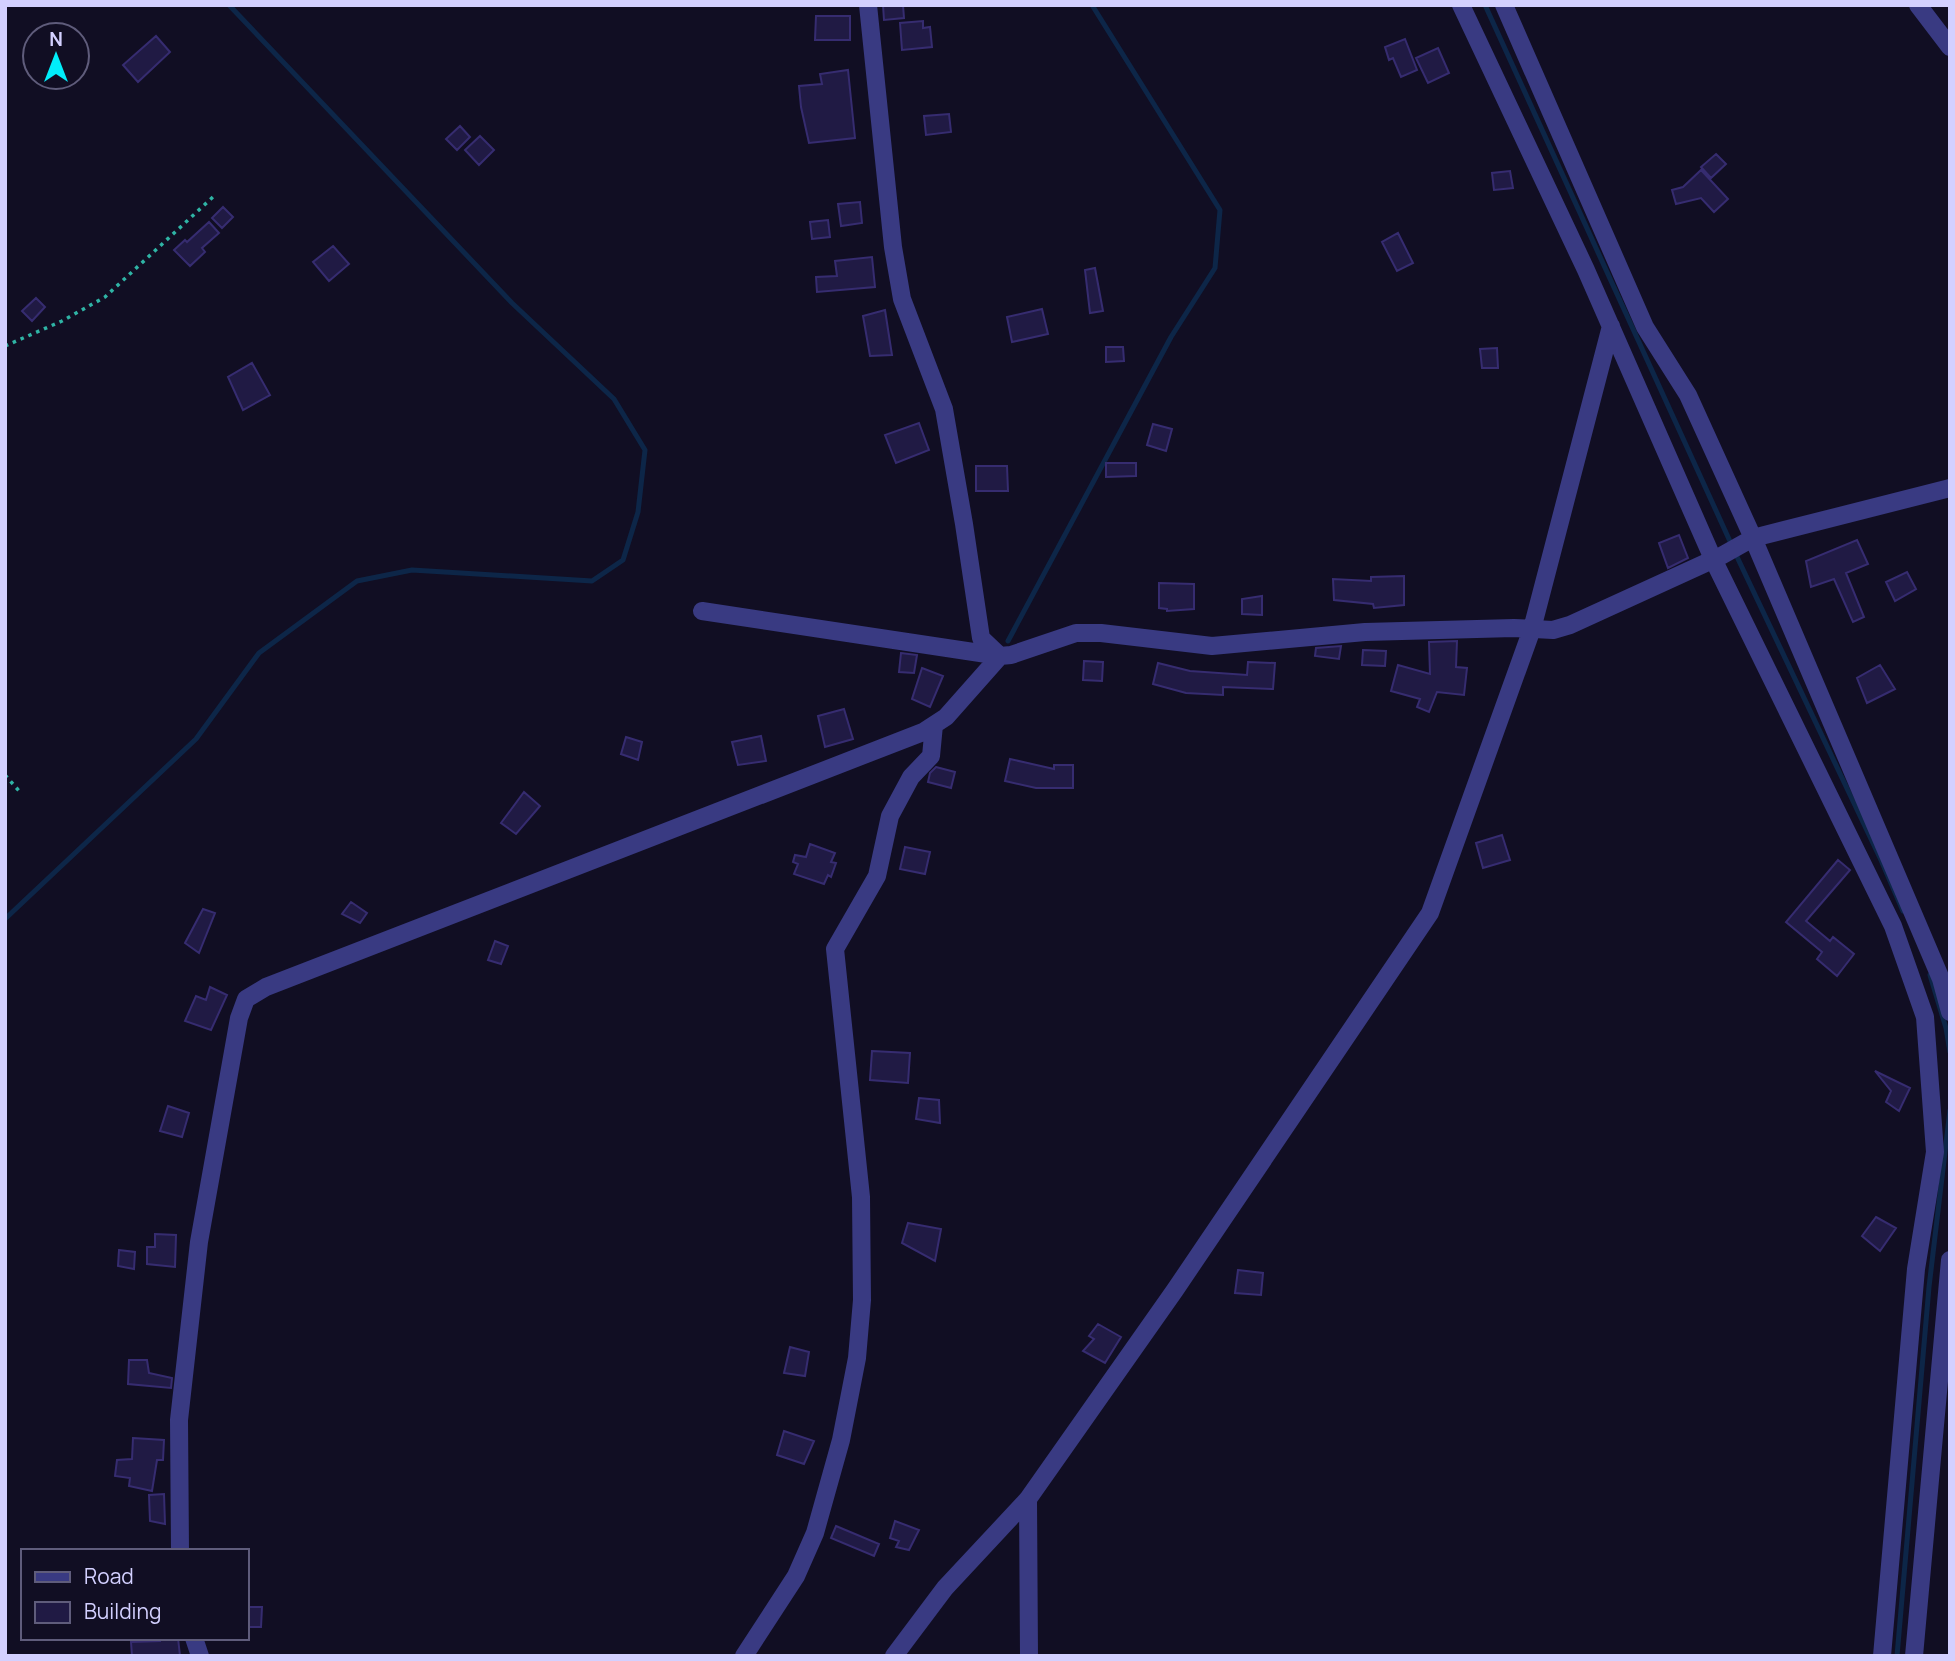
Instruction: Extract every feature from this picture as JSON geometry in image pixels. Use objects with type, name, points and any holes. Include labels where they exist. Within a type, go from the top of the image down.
[{"type":"street","points":[[869,5],[893,247],[902,299],[944,408],[981,638],[1000,656]]},
{"type":"street","points":[[1461,5],[1717,558],[1893,926],[1926,1017],[1935,1152],[1916,1269],[1882,1656]]},
{"type":"street","points":[[1504,5],[1645,327],[1688,395],[1753,538],[1941,979],[1950,1012]]},
{"type":"street","points":[[1918,5],[1950,47]]},
{"type":"street","points":[[894,1656],[945,1587],[1028,1499],[1183,1280],[1430,912],[1532,629],[1611,326]]},
{"type":"street","points":[[702,611],[1000,656],[1011,655],[1076,633],[1101,633],[1212,646],[1365,632],[1552,630],[1570,625],[1717,558],[1753,538],[1950,488]]},
{"type":"street","points":[[180,1549],[178,1420],[198,1242],[239,1018],[246,999],[265,987],[923,732],[946,717],[1000,656]]},
{"type":"street","points":[[744,1656],[796,1576],[815,1533],[841,1440],[858,1358],[862,1300],[861,1197],[835,948],[877,876],[890,816],[912,777],[931,756],[934,725]]},
{"type":"street","points":[[1914,1656],[1950,1260]]},
{"type":"street","points":[[1028,1499],[1029,1656]]},
{"type":"path","points":[[5,346],[62,321],[104,297],[214,196]]},
{"type":"path","points":[[5,775],[20,792]]},
{"type":"building","points":[[883,5],[903,5],[904,18],[884,20]]},
{"type":"building","points":[[816,16],[850,16],[850,40],[815,40]]},
{"type":"building","points":[[923,21],[923,28],[930,27],[932,47],[902,50],[900,23]]},
{"type":"building","points":[[156,36],[170,52],[138,82],[123,65]]},
{"type":"building","points":[[1405,39],[1417,70],[1401,77],[1393,58],[1389,60],[1385,47]]},
{"type":"building","points":[[1438,48],[1449,73],[1428,83],[1416,58]]},
{"type":"building","points":[[848,70],[855,138],[809,143],[799,86],[822,84],[820,74]]},
{"type":"building","points":[[949,114],[951,132],[926,135],[924,116]]},
{"type":"building","points":[[460,126],[470,137],[457,150],[446,139]]},
{"type":"building","points":[[480,136],[494,150],[479,165],[465,150]]},
{"type":"building","points":[[1716,154],[1726,164],[1711,178],[1701,167]]},
{"type":"building","points":[[1701,170],[1728,199],[1714,212],[1701,198],[1676,204],[1672,190],[1683,187]]},
{"type":"building","points":[[1510,171],[1513,188],[1494,190],[1492,173]]},
{"type":"building","points":[[860,202],[862,223],[841,226],[838,204]]},
{"type":"building","points":[[223,207],[233,217],[222,228],[212,218]]},
{"type":"building","points":[[828,220],[830,237],[812,239],[810,222]]},
{"type":"building","points":[[209,222],[219,233],[202,248],[205,252],[190,266],[174,250]]},
{"type":"building","points":[[1398,233],[1413,263],[1397,271],[1382,242]]},
{"type":"building","points":[[333,246],[349,264],[329,281],[313,262]]},
{"type":"building","points":[[872,257],[875,287],[817,292],[816,277],[837,276],[835,261]]},
{"type":"building","points":[[1095,268],[1103,311],[1090,313],[1085,270]]},
{"type":"building","points":[[36,298],[45,307],[32,321],[22,311]]},
{"type":"building","points":[[1042,309],[1048,334],[1012,342],[1007,317]]},
{"type":"building","points":[[885,310],[892,355],[870,356],[863,316]]},
{"type":"building","points":[[1106,347],[1123,347],[1124,361],[1106,362]]},
{"type":"building","points":[[1497,348],[1498,368],[1482,368],[1480,349]]},
{"type":"building","points":[[252,363],[270,395],[243,410],[228,377]]},
{"type":"building","points":[[919,423],[929,450],[896,463],[885,435]]},
{"type":"building","points":[[1153,424],[1172,429],[1166,451],[1147,445]]},
{"type":"building","points":[[1106,463],[1136,463],[1136,476],[1106,477]]},
{"type":"building","points":[[976,466],[1007,466],[1008,491],[976,491]]},
{"type":"building","points":[[1679,535],[1688,558],[1668,568],[1659,543]]},
{"type":"building","points":[[1857,540],[1868,564],[1846,573],[1864,617],[1853,622],[1834,579],[1811,587],[1806,561]]},
{"type":"building","points":[[1907,572],[1916,589],[1895,601],[1886,582]]},
{"type":"building","points":[[1404,576],[1404,605],[1374,608],[1373,604],[1334,600],[1333,579],[1371,581],[1371,577]]},
{"type":"building","points":[[1159,583],[1194,584],[1194,609],[1167,611],[1159,608]]},
{"type":"building","points":[[1262,596],[1262,615],[1242,614],[1242,599]]},
{"type":"building","points":[[1457,641],[1456,667],[1467,668],[1464,695],[1437,692],[1429,712],[1417,707],[1420,699],[1391,691],[1398,665],[1430,674],[1429,642]]},
{"type":"building","points":[[1341,646],[1339,659],[1315,656],[1316,648]]},
{"type":"building","points":[[1363,650],[1386,651],[1385,666],[1362,665]]},
{"type":"building","points":[[901,653],[917,655],[914,673],[899,672]]},
{"type":"building","points":[[1084,661],[1103,662],[1102,681],[1083,680]]},
{"type":"building","points":[[1248,662],[1275,663],[1273,689],[1223,687],[1223,695],[1186,693],[1153,684],[1158,663],[1190,671],[1247,675]]},
{"type":"building","points":[[1880,665],[1895,689],[1867,703],[1857,678]]},
{"type":"building","points":[[922,668],[943,676],[930,707],[912,699]]},
{"type":"building","points":[[844,709],[853,739],[825,747],[818,716]]},
{"type":"building","points":[[761,736],[766,761],[738,765],[732,742]]},
{"type":"building","points":[[626,737],[642,742],[638,760],[621,754]]},
{"type":"building","points":[[1010,759],[1054,769],[1054,765],[1073,765],[1073,788],[1036,788],[1005,781]]},
{"type":"building","points":[[936,767],[955,772],[951,788],[928,782],[930,773]]},
{"type":"building","points":[[524,792],[540,806],[516,834],[501,823]]},
{"type":"building","points":[[1502,835],[1510,860],[1483,868],[1476,843]]},
{"type":"building","points":[[810,844],[835,853],[831,862],[836,863],[831,877],[828,875],[824,884],[794,874],[798,864],[793,862],[795,855],[806,857]]},
{"type":"building","points":[[905,847],[930,852],[925,874],[900,869]]},
{"type":"building","points":[[1838,860],[1850,870],[1806,921],[1830,941],[1833,937],[1854,954],[1837,976],[1817,959],[1822,952],[1786,922]]},
{"type":"building","points":[[351,902],[367,913],[360,923],[342,914]]},
{"type":"building","points":[[203,909],[215,913],[199,953],[185,943]]},
{"type":"building","points":[[495,941],[508,946],[501,964],[488,960]]},
{"type":"building","points":[[210,987],[227,995],[211,1030],[185,1021],[196,996],[206,1000]]},
{"type":"building","points":[[872,1051],[910,1053],[908,1083],[870,1080]]},
{"type":"building","points":[[1875,1071],[1910,1088],[1899,1111],[1886,1102],[1891,1091]]},
{"type":"building","points":[[919,1098],[939,1100],[940,1123],[916,1119]]},
{"type":"building","points":[[168,1106],[189,1113],[182,1137],[160,1131]]},
{"type":"building","points":[[1876,1217],[1896,1228],[1880,1251],[1862,1236]]},
{"type":"building","points":[[908,1223],[941,1229],[935,1261],[902,1243]]},
{"type":"building","points":[[155,1234],[176,1235],[175,1267],[147,1264],[147,1247],[155,1247]]},
{"type":"building","points":[[119,1250],[135,1252],[134,1269],[118,1266]]},
{"type":"building","points":[[1238,1270],[1263,1273],[1261,1295],[1235,1293]]},
{"type":"building","points":[[1098,1324],[1121,1337],[1105,1363],[1083,1351],[1094,1339],[1089,1336]]},
{"type":"building","points":[[790,1347],[809,1352],[805,1376],[784,1373]]},
{"type":"building","points":[[129,1360],[147,1360],[149,1373],[172,1378],[171,1388],[128,1384]]},
{"type":"building","points":[[784,1431],[814,1441],[804,1464],[777,1455]]},
{"type":"building","points":[[133,1438],[164,1440],[163,1460],[157,1460],[152,1491],[129,1486],[130,1478],[115,1476],[117,1460],[132,1459]]},
{"type":"building","points":[[164,1494],[165,1524],[150,1521],[149,1495]]},
{"type":"building","points":[[895,1521],[919,1530],[909,1550],[896,1547],[899,1541],[890,1538]]},
{"type":"building","points":[[836,1526],[879,1544],[874,1556],[831,1538]]},
{"type":"building","points":[[248,1607],[262,1607],[261,1627],[248,1627]]},
{"type":"building","points":[[178,1640],[180,1656],[132,1656],[131,1642]]},
{"type":"waterway","points":[[5,919],[196,739],[259,653],[357,581],[412,570],[592,581],[623,560],[638,512],[645,450],[614,399],[512,303],[229,5]]},
{"type":"waterway","points":[[1008,641],[1171,337],[1215,268],[1220,210],[1092,5]]},
{"type":"waterway","points":[[1485,5],[1739,561],[1903,911]]},
{"type":"waterway","points":[[1930,975],[1946,1028],[1950,1052]]},
{"type":"waterway","points":[[1897,1656],[1929,1287],[1950,1110]]}]
